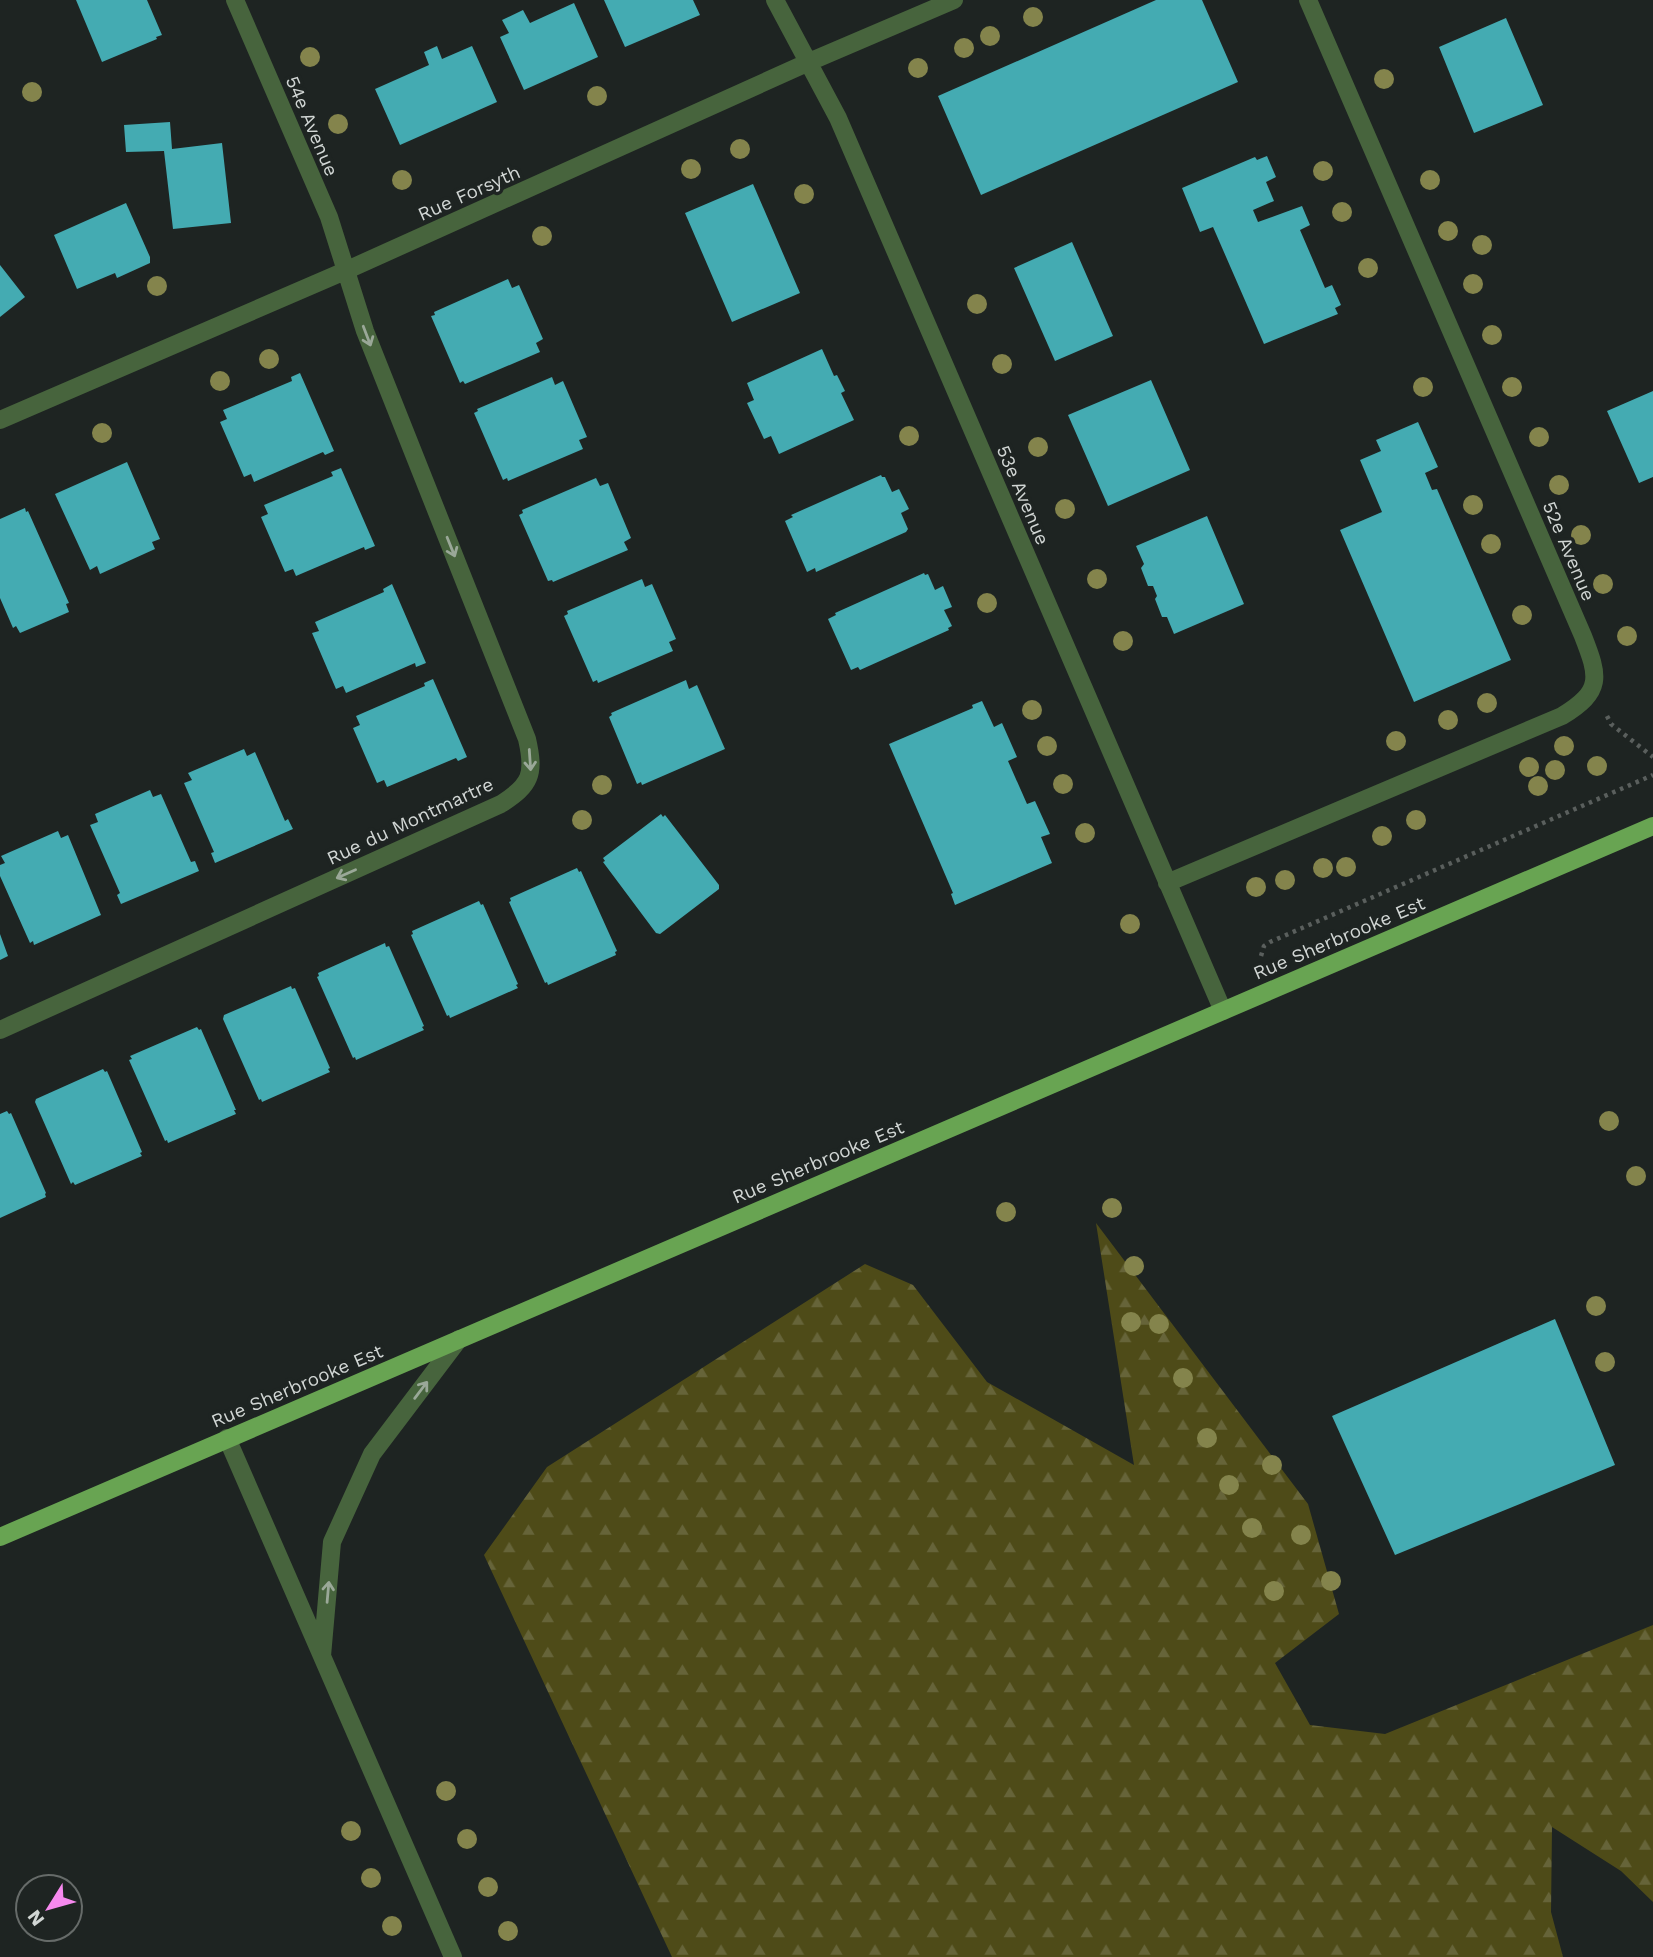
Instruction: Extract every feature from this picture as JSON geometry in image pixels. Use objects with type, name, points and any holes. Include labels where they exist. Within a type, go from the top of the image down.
[{"type":"main road","name":"Rue Sherbrooke Est","points":[[0,1536],[1653,826]]},
{"type":"street","name":"54e Avenue","points":[[234,0],[329,217],[345,271]]},
{"type":"street","name":"53e Avenue","points":[[775,0],[838,118],[1223,1011]]},
{"type":"street","name":"Rue Forsyth","points":[[0,420],[345,271],[809,62],[954,0]]},
{"type":"street","name":"52e Avenue","points":[[1308,0],[1583,636],[1594,664],[1594,685]]},
{"type":"street","name":"Rue du Montmartre","points":[[0,1030],[501,804],[520,792],[530,776],[531,758],[527,739],[365,331],[345,271]]},
{"type":"street","points":[[1167,883],[1562,716],[1582,704],[1594,685]]},
{"type":"street","points":[[322,1660],[332,1542],[372,1454],[459,1339]]},
{"type":"street","points":[[227,1438],[453,1957]]},
{"type":"path","points":[[1594,685],[1611,724],[1653,757]]},
{"type":"path","points":[[1261,956],[1264,946],[1270,942],[1653,775]]},
{"type":"green space","points":[[1096,1223],[1308,1504],[1339,1614],[1275,1663],[1310,1725],[1385,1734],[1653,1625],[1653,1902],[1621,1871],[1552,1827],[1551,1912],[1563,1957],[672,1957],[484,1555],[547,1467],[865,1264],[913,1285],[987,1382],[1134,1465]]},
{"type":"building","points":[[76,0],[147,0],[162,35],[102,62]]},
{"type":"building","points":[[604,0],[693,0],[700,15],[625,47]]},
{"type":"building","points":[[1156,0],[1202,0],[1238,82],[981,195],[938,96]]},
{"type":"building","points":[[574,3],[598,57],[524,90],[500,37],[509,33],[502,20],[523,10],[530,23]]},
{"type":"building","points":[[1506,18],[1543,105],[1474,133],[1439,47]]},
{"type":"building","points":[[437,46],[442,59],[472,46],[497,102],[400,145],[375,89],[429,65],[424,52]]},
{"type":"building","points":[[170,122],[172,149],[222,143],[231,223],[173,229],[164,151],[126,152],[124,125]]},
{"type":"building","points":[[1267,156],[1276,177],[1266,182],[1274,201],[1253,210],[1258,222],[1302,206],[1310,225],[1300,230],[1325,288],[1332,285],[1341,305],[1335,308],[1338,314],[1264,344],[1213,227],[1200,232],[1182,188],[1255,157],[1257,160]]},
{"type":"building","points":[[753,184],[800,293],[732,322],[685,213]]},
{"type":"building","points":[[126,203],[150,257],[150,263],[117,278],[115,273],[77,289],[54,235]]},
{"type":"building","points":[[1072,242],[1113,336],[1055,361],[1014,268]]},
{"type":"building","points":[[0,265],[25,297],[0,317]]},
{"type":"building","points":[[508,279],[512,288],[519,285],[543,339],[536,343],[540,352],[465,384],[463,381],[460,383],[431,316],[435,315],[434,312]]},
{"type":"building","points":[[822,349],[834,376],[837,375],[845,391],[841,393],[854,420],[779,454],[771,436],[764,439],[747,403],[754,400],[747,383]]},
{"type":"building","points":[[300,373],[334,451],[325,455],[323,452],[254,482],[251,474],[244,477],[220,422],[227,419],[223,410],[292,381],[291,377]]},
{"type":"building","points":[[552,377],[555,385],[563,381],[587,437],[579,440],[583,449],[508,481],[507,478],[503,480],[474,413],[477,409]]},
{"type":"building","points":[[1151,380],[1190,470],[1108,506],[1068,415]]},
{"type":"building","points":[[1653,391],[1653,477],[1639,483],[1607,411]]},
{"type":"building","points":[[1418,422],[1438,467],[1425,473],[1432,490],[1437,489],[1511,660],[1414,702],[1340,530],[1382,512],[1360,460],[1381,451],[1376,440]]},
{"type":"building","points":[[127,462],[160,539],[152,542],[155,549],[100,574],[97,566],[90,570],[55,494]]},
{"type":"building","points":[[341,468],[375,546],[365,550],[364,547],[296,576],[293,569],[285,572],[261,517],[268,514],[264,505],[333,476],[331,472]]},
{"type":"building","points":[[881,475],[885,477],[892,492],[899,489],[909,509],[901,513],[908,529],[906,532],[816,572],[815,568],[807,572],[785,521],[793,517],[791,515]]},
{"type":"building","points":[[596,478],[600,486],[608,483],[631,538],[624,542],[628,550],[553,582],[548,581],[519,515],[523,513],[522,510]]},
{"type":"building","points":[[25,508],[69,603],[66,604],[69,612],[20,633],[16,626],[13,628],[0,598],[0,519]]},
{"type":"building","points":[[1207,516],[1244,604],[1174,634],[1167,617],[1162,617],[1153,586],[1148,586],[1141,568],[1144,564],[1136,546]]},
{"type":"building","points":[[924,573],[928,574],[935,590],[943,586],[952,607],[944,610],[952,626],[949,630],[860,670],[858,667],[851,670],[828,619],[836,615],[835,613]]},
{"type":"building","points":[[642,579],[645,587],[652,584],[676,639],[669,642],[673,651],[598,683],[597,680],[593,682],[564,616],[568,614],[567,611]]},
{"type":"building","points":[[392,584],[426,663],[416,667],[415,663],[346,693],[343,686],[336,689],[312,633],[319,631],[315,622],[384,592],[383,589]]},
{"type":"building","points":[[433,679],[467,757],[458,761],[456,758],[387,787],[384,780],[377,783],[353,728],[360,725],[356,716],[425,686],[424,683]]},
{"type":"building","points":[[686,680],[689,689],[697,685],[725,749],[642,785],[641,782],[637,784],[609,717],[611,713]]},
{"type":"building","points":[[982,701],[994,727],[1002,723],[1017,757],[1008,761],[1027,804],[1035,801],[1050,834],[1041,837],[1052,863],[955,905],[951,894],[953,893],[889,744],[973,708],[972,705]]},
{"type":"building","points":[[244,749],[247,756],[255,752],[285,821],[288,819],[293,829],[215,863],[211,853],[214,852],[184,783],[192,780],[188,773]]},
{"type":"building","points":[[150,790],[153,797],[161,794],[191,862],[195,861],[199,871],[121,904],[117,895],[120,893],[90,825],[98,822],[95,814]]},
{"type":"building","points":[[661,814],[663,817],[665,815],[719,885],[719,889],[660,934],[656,933],[603,862],[603,858]]},
{"type":"building","points":[[58,831],[61,838],[68,835],[101,915],[34,945],[33,941],[30,943],[0,876],[0,865],[5,863],[1,856]]},
{"type":"building","points":[[577,868],[581,871],[617,951],[616,955],[548,985],[509,902],[510,898]]},
{"type":"building","points":[[479,901],[483,904],[518,988],[450,1018],[411,935],[412,931]]},
{"type":"building","points":[[0,934],[8,956],[0,960]]},
{"type":"building","points":[[385,943],[386,947],[389,946],[424,1030],[356,1060],[317,977],[318,973]]},
{"type":"building","points":[[291,986],[292,989],[295,988],[330,1072],[262,1102],[223,1019],[224,1015]]},
{"type":"building","points":[[197,1027],[201,1029],[236,1114],[168,1143],[129,1060],[132,1059],[130,1056]]},
{"type":"building","points":[[103,1069],[107,1071],[142,1156],[75,1185],[73,1182],[71,1184],[35,1102],[36,1099]]},
{"type":"building","points":[[7,1111],[11,1113],[46,1197],[0,1218],[0,1114]]},
{"type":"building","points":[[1555,1319],[1615,1465],[1395,1555],[1332,1416]]}]
